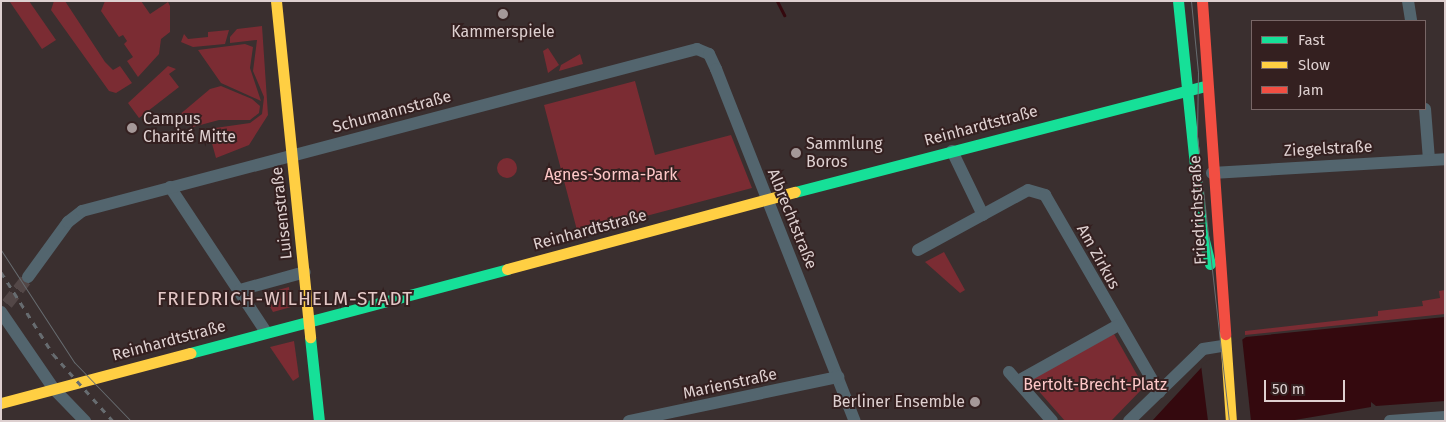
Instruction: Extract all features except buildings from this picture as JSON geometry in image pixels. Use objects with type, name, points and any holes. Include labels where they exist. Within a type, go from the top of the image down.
[{"type":"street","name":"Luisenstraße","points":[[276,1],[319,421]]},
{"type":"street","name":"Friedrichstraße","points":[[1178,1],[1202,232],[1222,332]]},
{"type":"street","name":"Friedrichstraße","points":[[1202,1],[1222,332],[1231,421]]},
{"type":"street","points":[[1408,1],[1411,20]]},
{"type":"street","name":"Albrechtstraße","points":[[684,51],[697,49],[710,54],[855,421]]},
{"type":"street","name":"Schumannstraße","points":[[28,277],[74,216],[108,204],[684,51]]},
{"type":"street","points":[[1186,89],[1206,86]]},
{"type":"street","name":"Reinhardtstraße","points":[[1,403],[1186,89]]},
{"type":"street","points":[[1425,110],[1429,160]]},
{"type":"street","points":[[952,151],[984,215]]},
{"type":"street","name":"Ziegelstraße","points":[[1212,173],[1445,159]]},
{"type":"street","points":[[170,187],[240,290],[266,332]]},
{"type":"street","name":"Am Zirkus","points":[[918,250],[1028,190],[1045,195],[1159,392]]},
{"type":"street","points":[[240,290],[305,272]]},
{"type":"street","points":[[3,309],[54,389],[85,421]]},
{"type":"street","points":[[1052,421],[1014,376],[1116,320]]},
{"type":"street","points":[[1130,421],[1203,349],[1223,346]]},
{"type":"street","name":"Marienstraße","points":[[629,421],[838,377]]},
{"type":"street","points":[[1390,421],[1445,417]]},
{"type":"green space","points":[[29,1],[56,40],[42,49],[10,2]]},
{"type":"green space","points":[[54,1],[65,1],[105,62],[113,70],[120,66],[132,83],[116,93],[109,91],[51,10]]},
{"type":"green space","points":[[105,1],[141,1],[150,14],[168,2],[170,6],[170,32],[161,39],[159,54],[138,77],[127,61],[133,57],[124,44],[127,41],[123,35],[119,37],[101,11]]},
{"type":"green space","points":[[262,26],[268,115],[249,145],[216,158],[208,129],[250,123],[262,114],[264,97],[253,71],[257,40],[230,43],[230,37],[237,29]]},
{"type":"green space","points":[[229,30],[225,44],[193,47],[181,42],[184,34],[188,39],[208,37],[208,32]]},
{"type":"green space","points":[[245,44],[253,47],[250,68],[261,101],[221,83],[198,50]]},
{"type":"green space","points":[[548,48],[559,65],[548,73],[543,51]]},
{"type":"green space","points":[[580,54],[583,64],[559,71],[561,65]]},
{"type":"green space","points":[[168,66],[176,69],[169,74],[179,87],[139,118],[128,103]]},
{"type":"green space","name":"Agnes-Sorma-Park","points":[[635,81],[655,155],[731,135],[752,188],[578,234],[544,105]]},
{"type":"green space","points":[[221,86],[252,99],[260,106],[259,113],[250,120],[219,120],[193,127],[179,122],[178,116],[210,89]]},
{"type":"green space","points":[[503,158],[511,158],[517,164],[517,172],[511,178],[503,178],[497,172],[497,164]]},
{"type":"green space","points":[[944,252],[965,290],[960,293],[925,262]]},
{"type":"green space","points":[[289,287],[291,307],[273,312],[263,294]]},
{"type":"green space","points":[[1445,290],[1445,314],[1245,335],[1245,331],[1378,316],[1378,311],[1423,306],[1422,301],[1440,298],[1439,291]]},
{"type":"green space","name":"Bertolt-Brecht-Platz","points":[[1114,334],[1144,387],[1111,421],[1065,421],[1029,380]]},
{"type":"green space","points":[[294,341],[299,377],[293,381],[270,347]]},
{"type":"shaded area","points":[[1445,317],[1445,401],[1376,406],[1371,402],[1371,407],[1289,421],[1152,421],[1201,368],[1246,337]]},
{"type":"pier","points":[[1242,337],[1251,421],[1208,421],[1201,365]]},
{"type":"waterway","points":[[777,1],[784,15]]},
{"type":"tunnel","points":[[7,304],[28,277]]},
{"type":"tram line","points":[[1191,1],[1198,72],[1197,136],[1229,421]]},
{"type":"tram line","points":[[1,250],[74,362],[131,421]]},
{"type":"railway","points":[[1,272],[53,354],[113,421]]},
{"type":"traffic: fast","points":[[1178,1],[1202,232],[1210,264]]},
{"type":"traffic: fast","points":[[795,192],[1206,86]]},
{"type":"traffic: fast","points":[[190,353],[507,269]]},
{"type":"traffic: fast","points":[[310,337],[319,421]]},
{"type":"traffic: slow","points":[[276,1],[310,337]]},
{"type":"traffic: slow","points":[[507,269],[795,192]]},
{"type":"traffic: slow","points":[[1225,334],[1231,421]]},
{"type":"traffic: slow","points":[[1,403],[190,353]]},
{"type":"traffic: jam","points":[[1202,1],[1225,334]]},
{"type":"place","name":"Kammerspiele","points":[[503,14]]},
{"type":"place","name":"Campus Charité Mitte","points":[[132,128]]},
{"type":"place","name":"Sammlung Boros","points":[[796,153]]},
{"type":"place","name":"Berliner Ensemble","points":[[975,402]]},
{"type":"district","name":"FRIEDRICH-WILHELM-STADT","points":[[285,299]]}]
